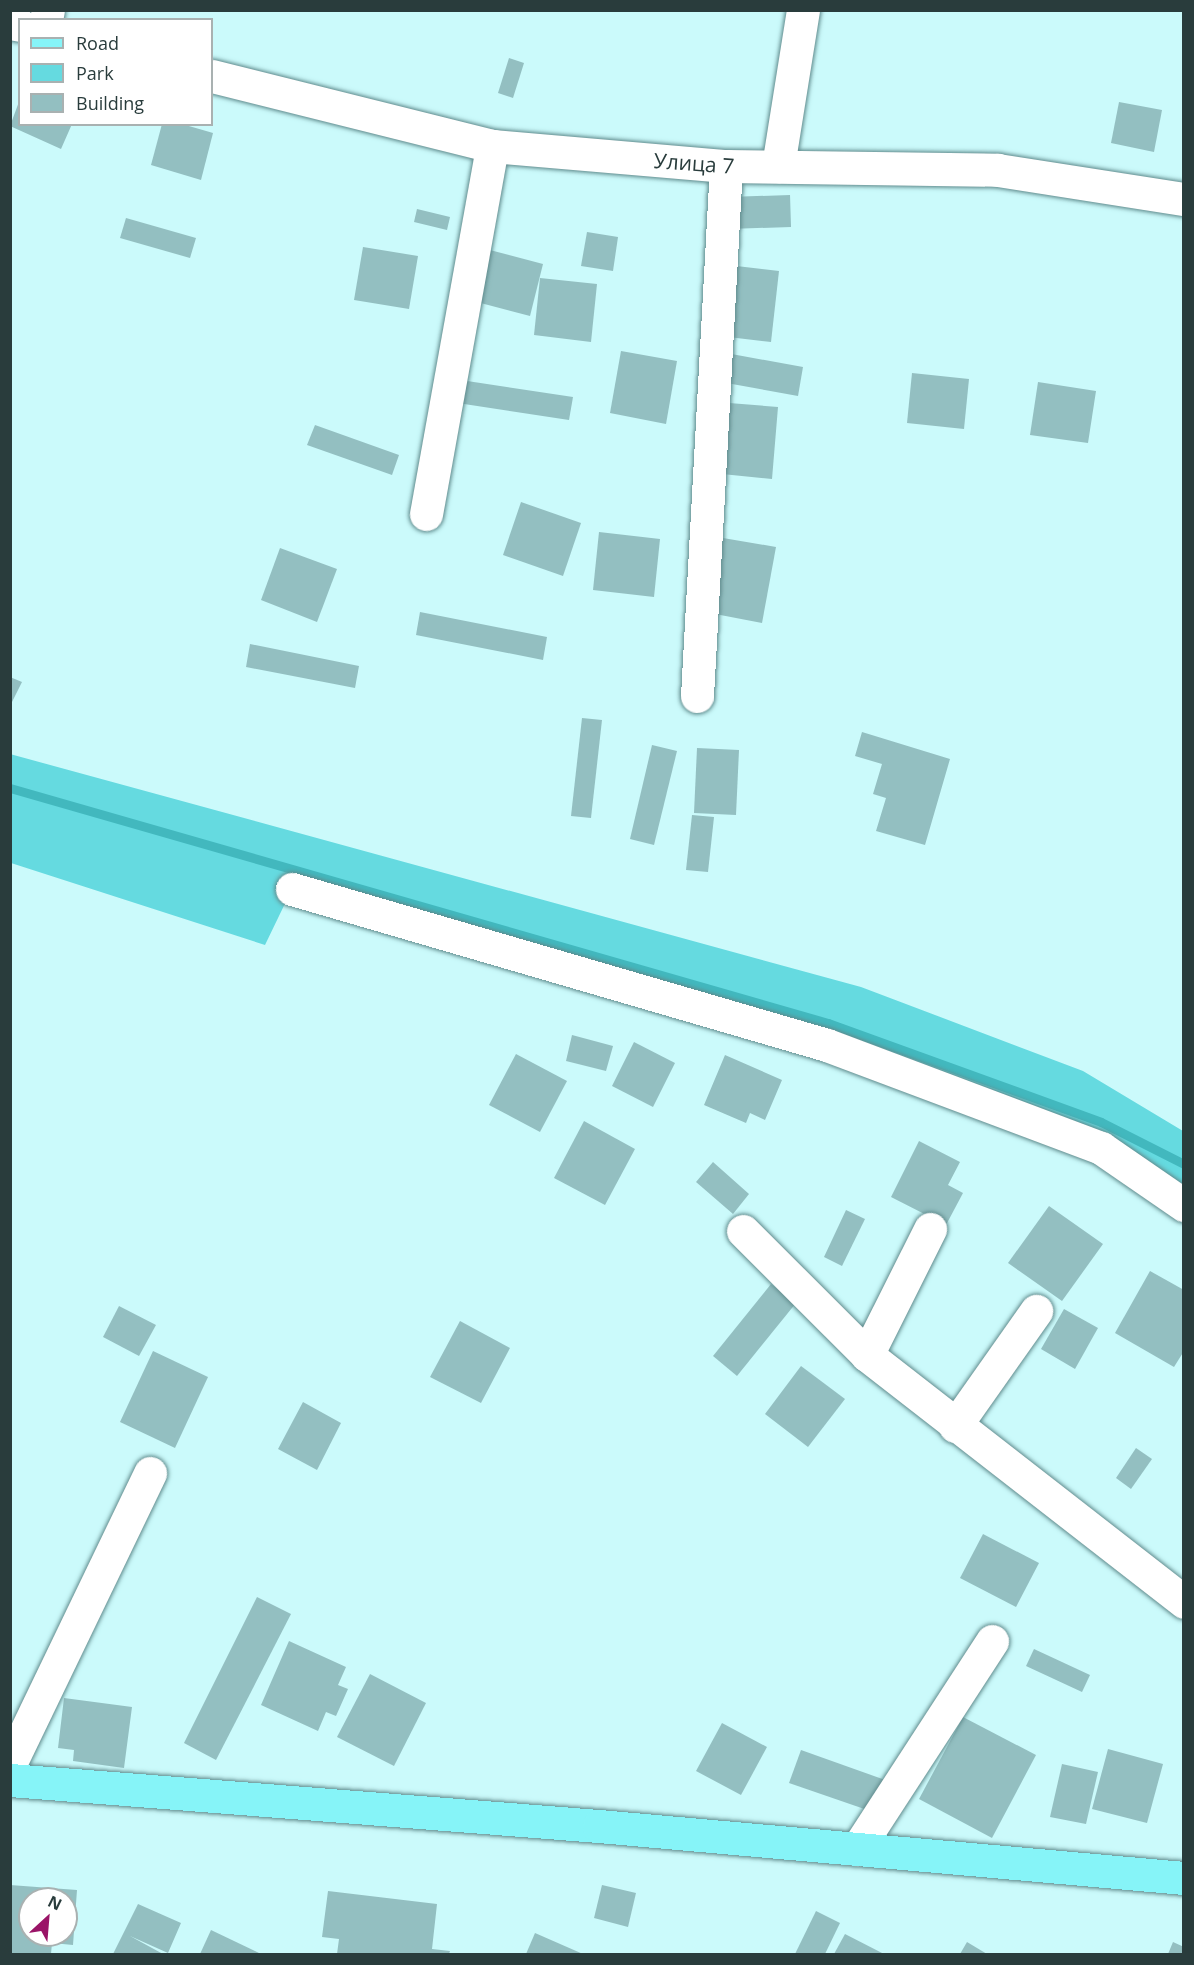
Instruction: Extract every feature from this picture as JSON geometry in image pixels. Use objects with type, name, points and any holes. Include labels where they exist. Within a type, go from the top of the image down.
[{"type":"main road","points":[[10,1780],[1184,1878]]},
{"type":"street","points":[[778,166],[803,10]]},
{"type":"street","name":"Улица 7","points":[[213,76],[492,146],[726,166],[998,170],[1184,199]]},
{"type":"street","points":[[426,514],[492,146]]},
{"type":"street","points":[[697,696],[726,166]]},
{"type":"street","points":[[292,889],[827,1045],[1101,1148],[1184,1205]]},
{"type":"street","points":[[867,1355],[930,1229]]},
{"type":"street","points":[[742,1231],[867,1355],[955,1426],[1184,1602]]},
{"type":"street","points":[[955,1426],[1036,1311]]},
{"type":"street","points":[[10,1764],[150,1473]]},
{"type":"street","points":[[857,1849],[992,1641]]},
{"type":"green space","points":[[10,754],[861,987],[1083,1071],[1183,1131],[1183,1205],[1101,1148],[292,889],[265,945],[11,863]]},
{"type":"building","points":[[509,58],[524,63],[513,98],[498,93]]},
{"type":"building","points":[[1119,102],[1162,110],[1154,152],[1111,143]]},
{"type":"building","points":[[18,104],[18,126],[71,126],[61,149],[10,126]]},
{"type":"building","points":[[161,126],[189,126],[213,133],[201,180],[151,165]]},
{"type":"building","points":[[790,195],[791,227],[729,229],[728,197]]},
{"type":"building","points":[[417,209],[450,217],[447,230],[414,222]]},
{"type":"building","points":[[126,218],[196,238],[190,258],[120,238]]},
{"type":"building","points":[[587,232],[618,237],[613,271],[581,266]]},
{"type":"building","points":[[363,247],[418,256],[409,309],[354,300]]},
{"type":"building","points":[[486,249],[543,264],[530,316],[473,301]]},
{"type":"building","points":[[728,265],[779,271],[771,342],[720,336]]},
{"type":"building","points":[[540,278],[597,284],[591,342],[534,335]]},
{"type":"building","points":[[621,351],[677,361],[666,424],[610,413]]},
{"type":"building","points":[[726,353],[803,367],[798,396],[721,382]]},
{"type":"building","points":[[912,373],[969,379],[964,429],[907,423]]},
{"type":"building","points":[[454,379],[573,397],[569,420],[451,402]]},
{"type":"building","points":[[1038,382],[1096,391],[1088,443],[1030,435]]},
{"type":"building","points":[[729,403],[778,407],[772,479],[722,474]]},
{"type":"building","points":[[315,425],[399,455],[392,475],[307,445]]},
{"type":"building","points":[[521,502],[581,523],[563,576],[503,555]]},
{"type":"building","points":[[599,532],[660,539],[654,597],[593,590]]},
{"type":"building","points":[[723,538],[776,547],[762,623],[710,613]]},
{"type":"building","points":[[280,548],[337,569],[317,622],[261,600]]},
{"type":"building","points":[[420,612],[547,637],[543,660],[416,635]]},
{"type":"building","points":[[250,644],[359,666],[355,688],[246,667]]},
{"type":"building","points":[[10,677],[22,682],[10,706]]},
{"type":"building","points":[[582,718],[602,720],[591,818],[571,816]]},
{"type":"building","points":[[862,732],[950,759],[925,845],[876,831],[886,798],[873,794],[882,764],[855,756]]},
{"type":"building","points":[[652,745],[677,751],[654,845],[630,839]]},
{"type":"building","points":[[697,748],[739,750],[736,815],[694,813]]},
{"type":"building","points":[[692,815],[714,817],[708,872],[686,870]]},
{"type":"building","points":[[572,1035],[613,1046],[606,1071],[566,1061]]},
{"type":"building","points":[[634,1042],[675,1063],[653,1107],[612,1086]]},
{"type":"building","points":[[516,1054],[567,1081],[540,1132],[489,1105]]},
{"type":"building","points":[[725,1055],[782,1080],[765,1120],[750,1113],[746,1123],[704,1105]]},
{"type":"building","points":[[584,1121],[635,1149],[605,1205],[554,1178]]},
{"type":"building","points":[[919,1141],[960,1162],[948,1185],[963,1193],[946,1225],[891,1197]]},
{"type":"building","points":[[713,1162],[749,1194],[733,1214],[696,1182]]},
{"type":"building","points":[[1049,1206],[1103,1244],[1062,1301],[1008,1263]]},
{"type":"building","points":[[846,1210],[865,1219],[842,1266],[824,1257]]},
{"type":"building","points":[[1150,1271],[1184,1290],[1184,1351],[1174,1367],[1115,1333]]},
{"type":"building","points":[[771,1284],[796,1303],[737,1376],[713,1356]]},
{"type":"building","points":[[119,1306],[156,1325],[139,1356],[103,1337]]},
{"type":"building","points":[[1064,1309],[1098,1328],[1075,1369],[1041,1349]]},
{"type":"building","points":[[460,1321],[510,1348],[481,1403],[430,1377]]},
{"type":"building","points":[[153,1351],[208,1377],[175,1448],[120,1422]]},
{"type":"building","points":[[801,1366],[845,1399],[808,1447],[765,1414]]},
{"type":"building","points":[[303,1402],[341,1423],[317,1470],[278,1449]]},
{"type":"building","points":[[1136,1448],[1152,1459],[1131,1489],[1116,1478]]},
{"type":"building","points":[[983,1534],[1039,1563],[1016,1607],[960,1578]]},
{"type":"building","points":[[257,1597],[291,1614],[216,1760],[184,1743]]},
{"type":"building","points":[[289,1641],[346,1667],[338,1685],[348,1689],[336,1716],[326,1712],[318,1731],[261,1705]]},
{"type":"building","points":[[1034,1649],[1090,1675],[1082,1692],[1026,1666]]},
{"type":"building","points":[[370,1674],[426,1703],[394,1766],[337,1737]]},
{"type":"building","points":[[64,1698],[132,1707],[124,1768],[73,1761],[74,1750],[58,1748]]},
{"type":"building","points":[[963,1717],[1036,1755],[992,1838],[919,1799]]},
{"type":"building","points":[[722,1723],[767,1747],[741,1795],[696,1771]]},
{"type":"building","points":[[1108,1749],[1163,1764],[1147,1823],[1092,1809]]},
{"type":"building","points":[[801,1750],[888,1781],[876,1813],[789,1783]]},
{"type":"building","points":[[1062,1764],[1098,1772],[1086,1824],[1050,1817]]},
{"type":"building","points":[[10,1885],[37,1887],[18,1887],[18,1947],[52,1947],[51,1954],[10,1954]]},
{"type":"building","points":[[602,1885],[636,1893],[628,1927],[594,1918]]},
{"type":"building","points":[[328,1891],[437,1904],[432,1949],[450,1951],[449,1954],[337,1954],[339,1939],[322,1937]]},
{"type":"building","points":[[138,1904],[181,1923],[168,1953],[130,1936],[163,1954],[113,1954]]},
{"type":"building","points":[[816,1911],[840,1923],[825,1954],[795,1954]]},
{"type":"building","points":[[211,1930],[259,1953],[200,1954]]},
{"type":"building","points":[[535,1933],[583,1954],[526,1954]]},
{"type":"building","points":[[845,1934],[884,1954],[834,1954]]},
{"type":"building","points":[[967,1942],[987,1954],[960,1954]]},
{"type":"building","points":[[1173,1942],[1184,1947],[1184,1954],[1168,1954]]},
{"type":"waterway","points":[[10,788],[828,1023],[1101,1122],[1184,1164]]}]
